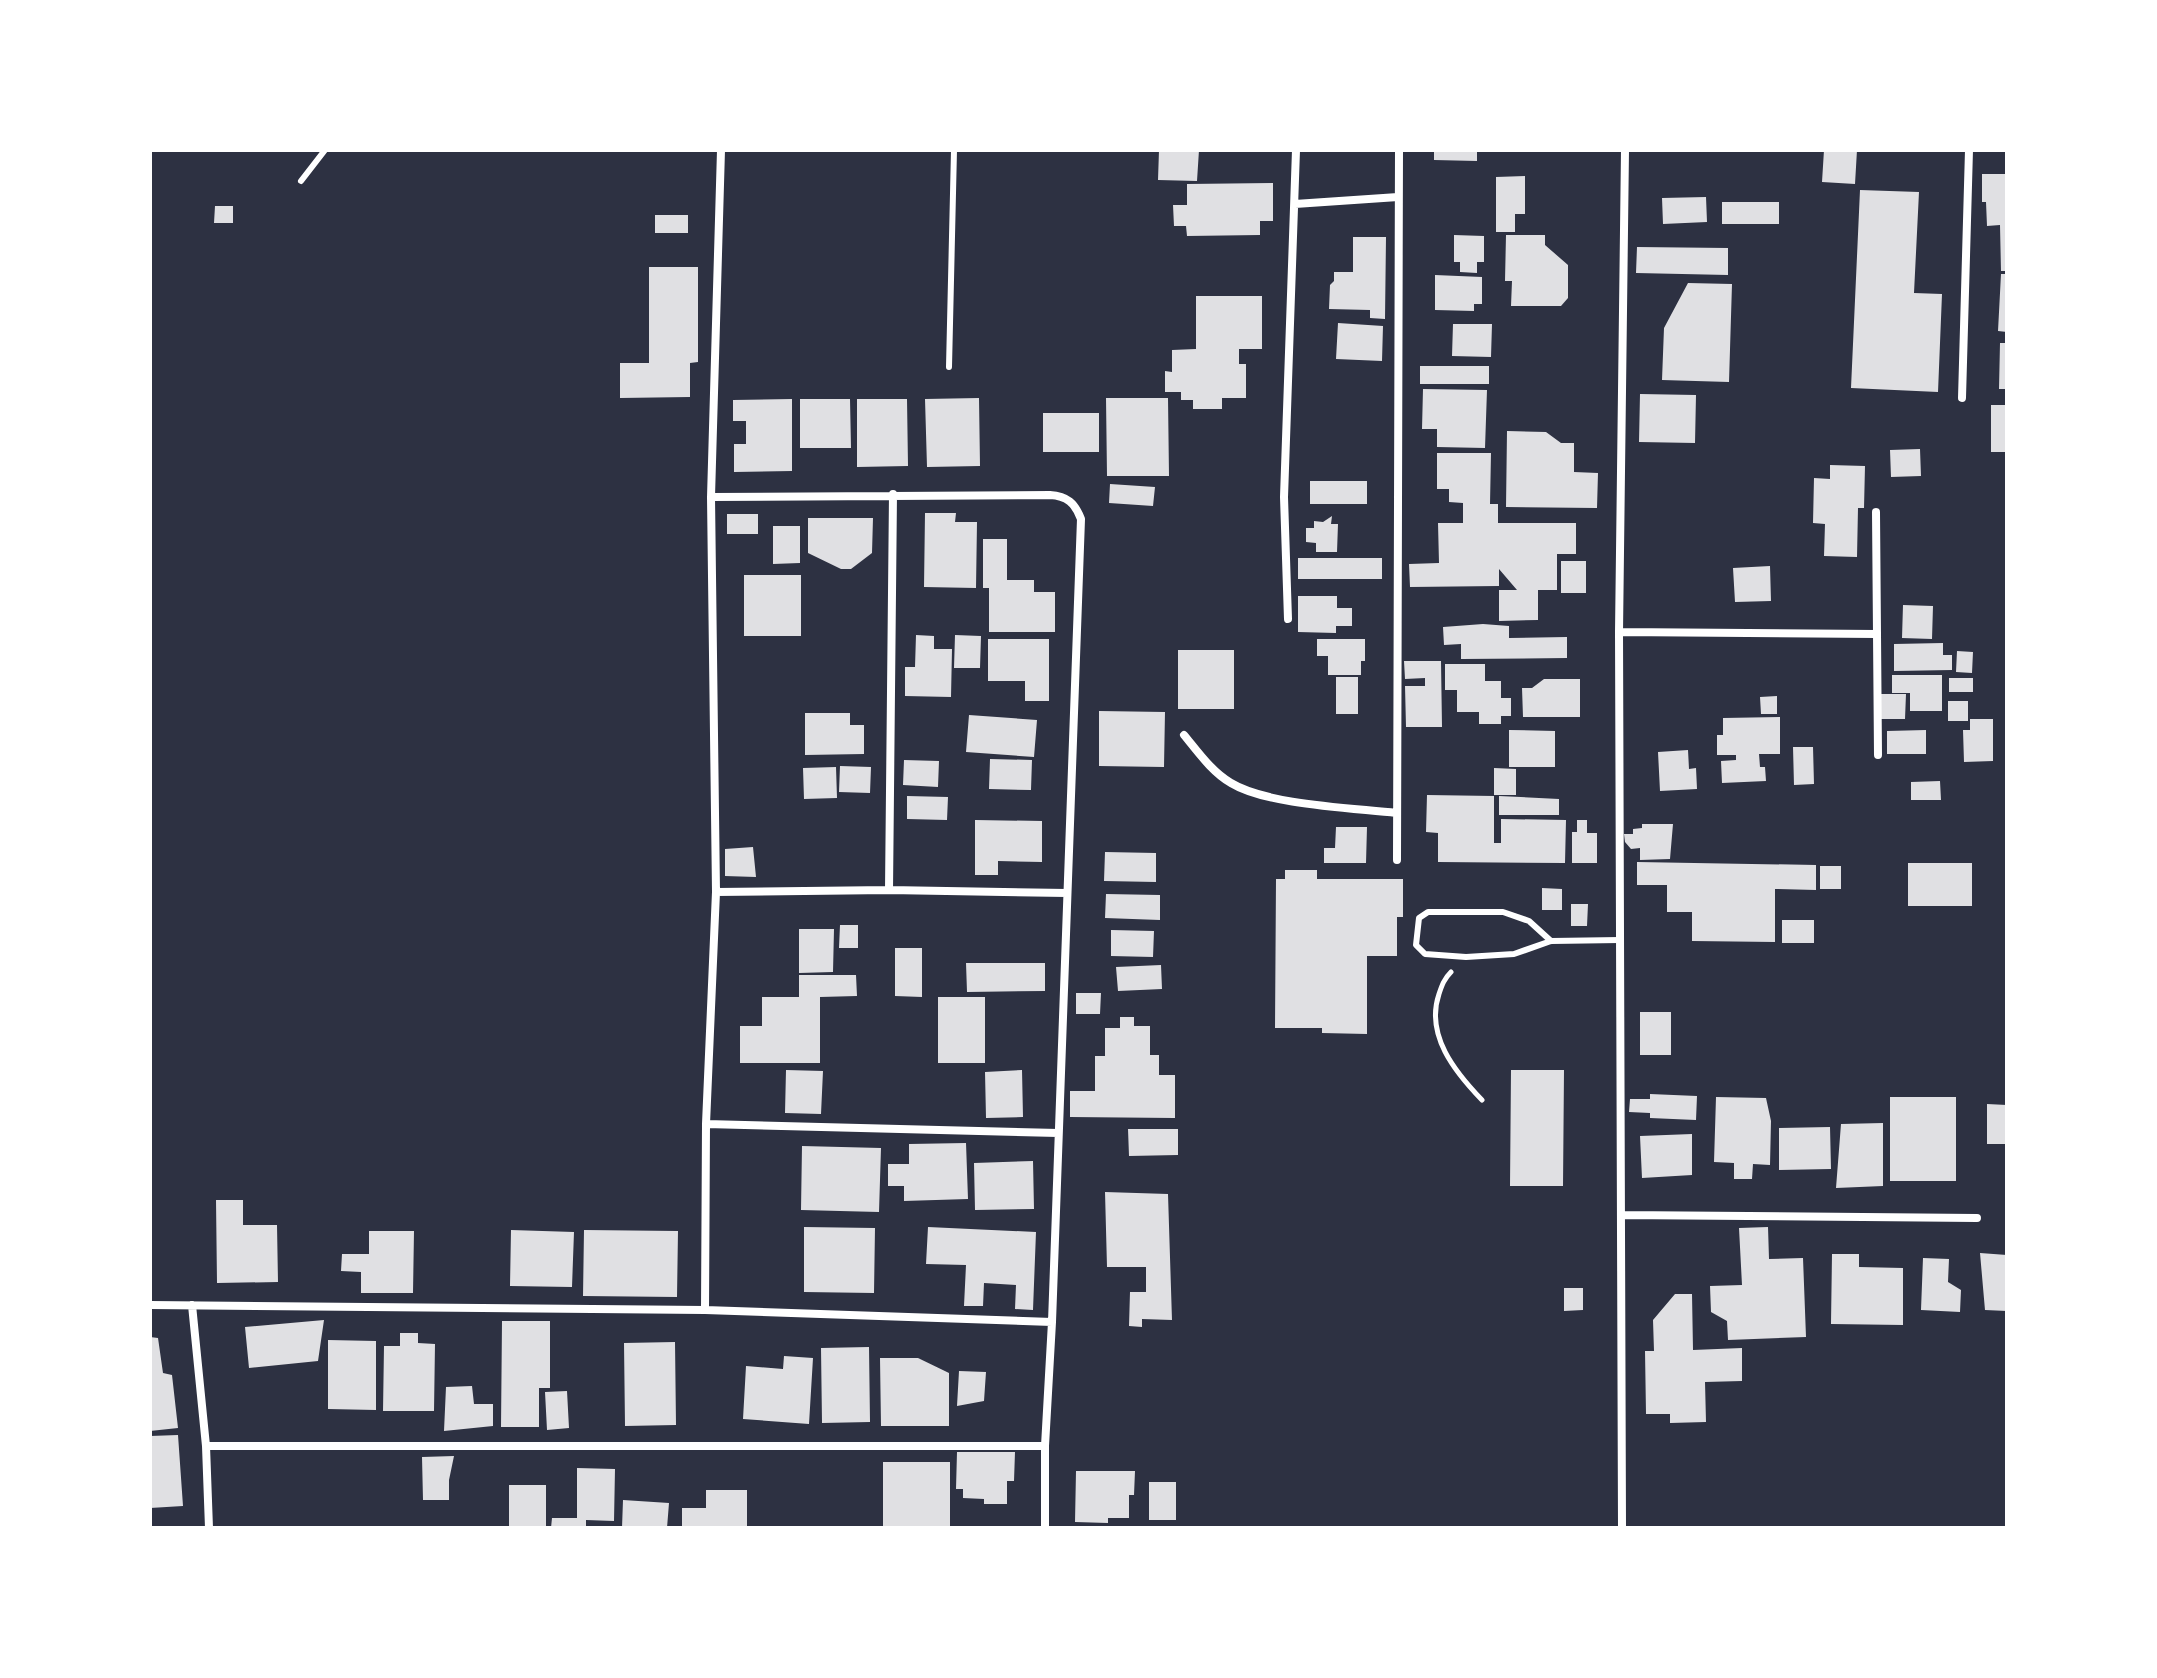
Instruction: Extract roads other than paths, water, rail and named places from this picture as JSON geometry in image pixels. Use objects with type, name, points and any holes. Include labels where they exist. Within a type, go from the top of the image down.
[{"type":"street","points":[[705,1310],[706,1124],[716,892],[711,497],[721,150]]},
{"type":"street","points":[[1288,619],[1284,497],[1296,150]]},
{"type":"street","points":[[1397,860],[1399,150]]},
{"type":"street","points":[[1622,1528],[1619,632],[1625,150]]},
{"type":"street","points":[[1962,398],[1969,150]]},
{"type":"street","points":[[1295,204],[1398,197]]},
{"type":"street","points":[[889,890],[893,494]]},
{"type":"street","points":[[711,497],[1050,495],[1062,496],[1077,508],[1081,519],[1045,1446],[1045,1528]]},
{"type":"street","points":[[1876,512],[1878,755]]},
{"type":"street","points":[[1619,632],[1877,634]]},
{"type":"street","points":[[1184,735],[1213,769],[1233,785],[1304,803],[1396,813]]},
{"type":"street","points":[[716,892],[889,890],[1067,893]]},
{"type":"street","points":[[706,1124],[1058,1133]]},
{"type":"street","points":[[1621,1215],[1977,1218]]},
{"type":"street","points":[[150,1305],[705,1310],[1052,1322]]},
{"type":"street","points":[[192,1305],[206,1446],[209,1528]]},
{"type":"street","points":[[206,1446],[1045,1446]]},
{"type":"lane","points":[[301,181],[325,150]]},
{"type":"lane","points":[[949,367],[954,150]]},
{"type":"lane","points":[[1551,941],[1529,921],[1503,912],[1423,914],[1416,931],[1416,945],[1425,954],[1466,957],[1514,954],[1551,941],[1620,940]]}]
